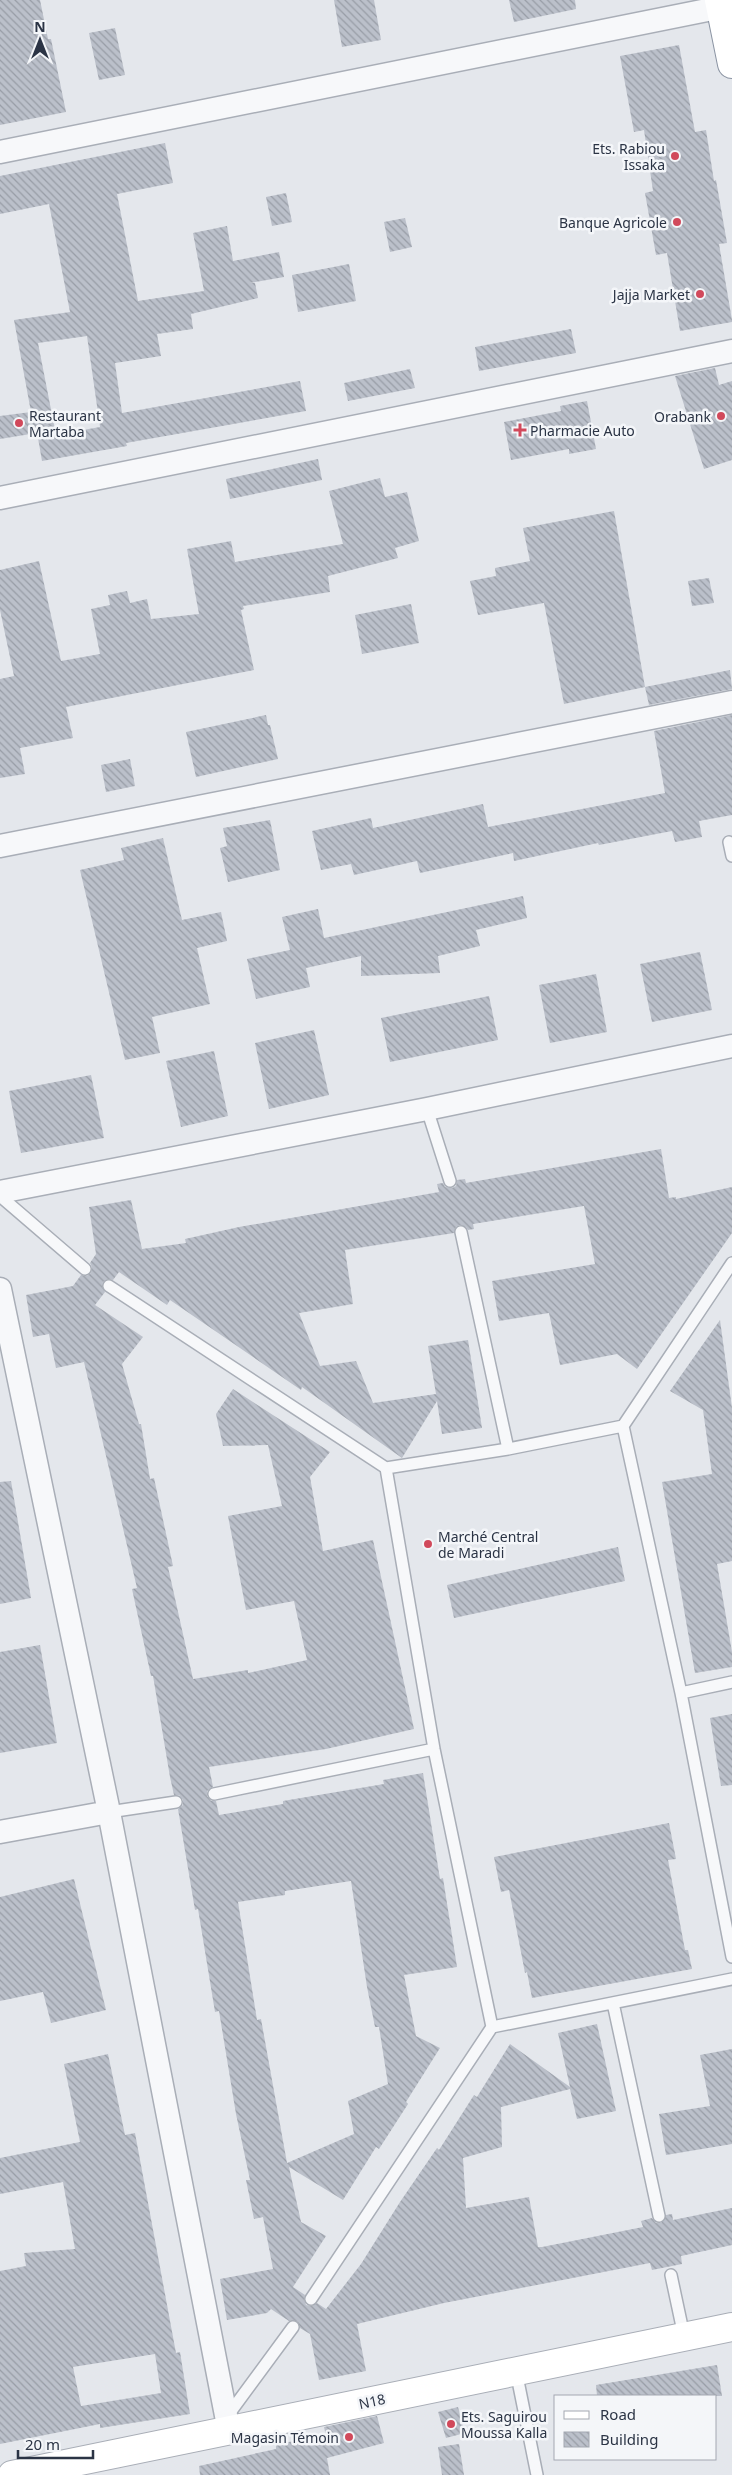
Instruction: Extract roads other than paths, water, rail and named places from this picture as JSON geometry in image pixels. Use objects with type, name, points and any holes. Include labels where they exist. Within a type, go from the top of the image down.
[{"type":"main road","points":[[724,4],[732,64]]},
{"type":"main road","name":"N18","points":[[12,2475],[227,2425],[516,2371],[732,2327]]},
{"type":"street","points":[[0,152],[724,4]]},
{"type":"street","points":[[0,498],[732,351]]},
{"type":"street","points":[[0,846],[732,702]]},
{"type":"street","points":[[0,1192],[427,1109],[732,1046]]},
{"type":"street","points":[[0,1289],[109,1812],[227,2425]]},
{"type":"street","points":[[0,1832],[109,1812]]},
{"type":"lane","points":[[729,842],[732,856]]},
{"type":"lane","points":[[427,1109],[450,1181]]},
{"type":"lane","points":[[0,1196],[85,1269]]},
{"type":"lane","points":[[461,1232],[508,1449]]},
{"type":"lane","points":[[109,1286],[386,1468],[508,1449],[623,1426],[732,1263]]},
{"type":"lane","points":[[623,1426],[681,1692],[732,1957]]},
{"type":"lane","points":[[386,1468],[434,1749],[492,2027]]},
{"type":"lane","points":[[681,1692],[732,1682]]},
{"type":"lane","points":[[214,1794],[434,1749]]},
{"type":"lane","points":[[109,1812],[176,1802]]},
{"type":"lane","points":[[311,2298],[492,2027],[732,1979]]},
{"type":"lane","points":[[613,2003],[659,2216]]},
{"type":"lane","points":[[671,2275],[684,2336]]},
{"type":"lane","points":[[227,2425],[293,2327]]},
{"type":"lane","points":[[516,2371],[537,2475]]},
{"type":"place","name":"Ets. Rabiou Issaka","points":[[675,156]]},
{"type":"place","name":"Banque Agricole","points":[[677,222]]},
{"type":"place","name":"Jajja Market","points":[[700,294]]},
{"type":"place","name":"Orabank","points":[[721,416]]},
{"type":"place","name":"Restaurant Martaba","points":[[19,423]]},
{"type":"place","name":"Pharmacie Auto","points":[[520,430]]},
{"type":"place","name":"Marché Central de Maradi","points":[[428,1544]]},
{"type":"place","name":"Ets. Saguirou Moussa Kalla","points":[[451,2424]]},
{"type":"place","name":"Magasin Témoin","points":[[349,2437]]}]
